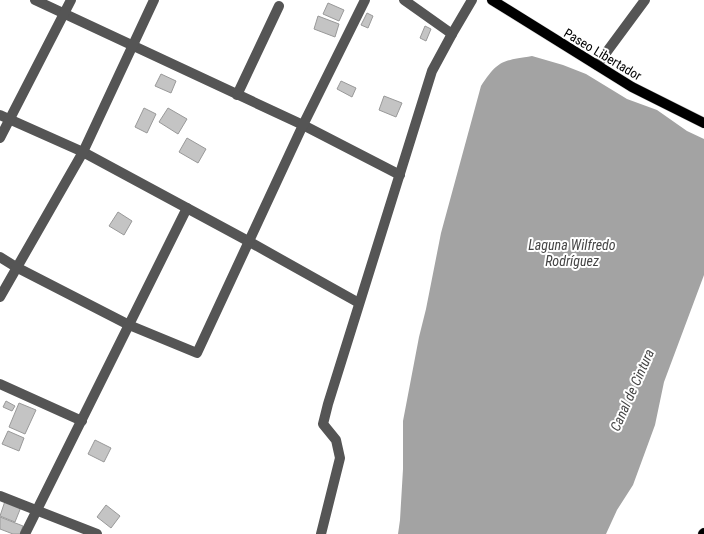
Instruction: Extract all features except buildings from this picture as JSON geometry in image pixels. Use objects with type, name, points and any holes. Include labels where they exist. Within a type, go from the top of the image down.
[{"type":"main road","name":"Paseo Libertador","points":[[492,0],[632,87],[704,123]]},
{"type":"street","points":[[35,0],[303,125],[400,175]]},
{"type":"street","points":[[0,138],[5,117],[71,0]]},
{"type":"street","points":[[0,298],[16,267],[84,152],[154,0]]},
{"type":"street","points":[[0,257],[16,267],[129,325],[197,353],[303,125],[365,0]]},
{"type":"street","points":[[404,0],[452,34]]},
{"type":"street","points":[[320,534],[340,458],[336,440],[323,424],[328,404],[432,71],[472,0]]},
{"type":"street","points":[[597,65],[645,0]]},
{"type":"street","points":[[237,94],[279,6]]},
{"type":"street","points":[[5,117],[84,152],[359,303]]},
{"type":"street","points":[[25,534],[187,208]]},
{"type":"street","points":[[0,384],[82,421]]},
{"type":"street","points":[[0,496],[96,534]]},
{"type":"water","name":"Laguna Wilfredo Rodríguez","points":[[532,56],[563,65],[586,74],[627,99],[657,110],[687,131],[704,139],[704,275],[664,382],[655,425],[633,485],[617,510],[606,534],[398,534],[403,469],[403,421],[441,233],[481,86],[492,71],[502,63]]},
{"type":"water label","name":"Canal de Cintura","points":[[632,390]]}]
